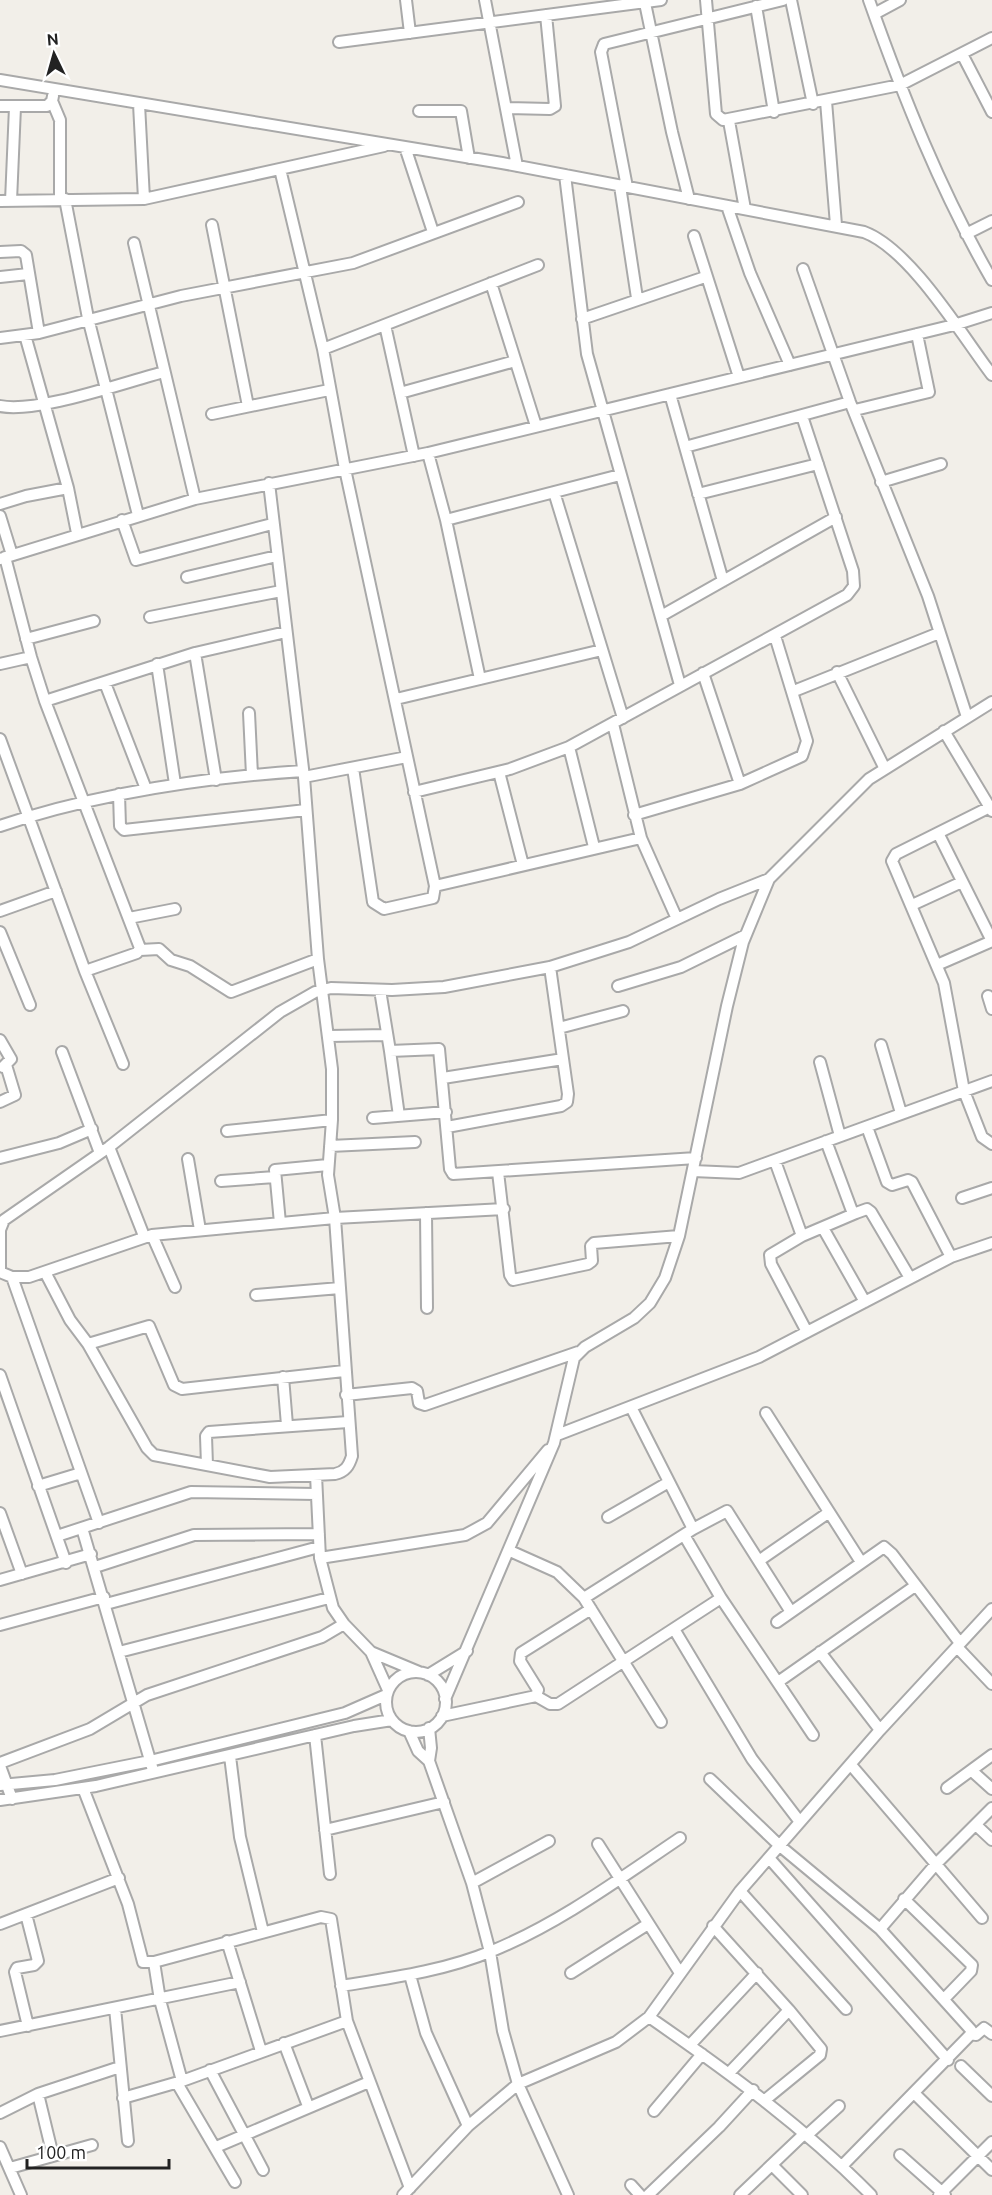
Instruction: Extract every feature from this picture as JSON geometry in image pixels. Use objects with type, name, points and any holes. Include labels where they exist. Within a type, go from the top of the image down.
[{"type":"street","points":[[406,0],[410,33]]},
{"type":"street","points":[[485,0],[508,108],[517,166]]},
{"type":"street","points":[[339,42],[661,0]]},
{"type":"street","points":[[706,0],[716,114],[720,120],[729,121],[900,85],[992,38]]},
{"type":"street","points":[[637,298],[623,186],[601,52],[606,43],[651,30],[783,0]]},
{"type":"street","points":[[791,0],[813,104]]},
{"type":"street","points":[[869,0],[900,85],[966,234],[992,280]]},
{"type":"street","points":[[874,14],[900,0]]},
{"type":"street","points":[[645,3],[672,132],[689,199]]},
{"type":"street","points":[[756,6],[774,112]]},
{"type":"street","points":[[508,108],[550,110],[555,106],[546,15]]},
{"type":"street","points":[[962,54],[992,112]]},
{"type":"street","points":[[0,80],[517,166],[864,232],[889,245],[992,375]]},
{"type":"street","points":[[54,88],[52,102],[60,120],[62,199],[88,318],[138,515]]},
{"type":"street","points":[[826,101],[836,225]]},
{"type":"street","points":[[0,106],[47,106],[52,102]]},
{"type":"street","points":[[139,104],[144,199]]},
{"type":"street","points":[[15,107],[5,201],[144,199],[391,145]]},
{"type":"street","points":[[419,111],[461,111],[469,158]]},
{"type":"street","points":[[729,121],[746,209]]},
{"type":"street","points":[[405,147],[433,232]]},
{"type":"street","points":[[280,169],[306,274],[345,469],[435,886],[435,896],[430,900],[384,909],[373,902],[352,768]]},
{"type":"street","points":[[565,175],[586,354],[680,685]]},
{"type":"street","points":[[0,338],[39,333],[88,318],[353,263],[518,202]]},
{"type":"street","points":[[727,206],[750,273],[790,365]]},
{"type":"street","points":[[966,234],[992,221]]},
{"type":"street","points":[[212,225],[248,406]]},
{"type":"street","points":[[694,236],[705,277],[739,377]]},
{"type":"street","points":[[134,243],[195,499]]},
{"type":"street","points":[[0,252],[24,253],[39,333]]},
{"type":"street","points":[[322,349],[538,265]]},
{"type":"street","points":[[804,269],[881,482],[912,553],[967,717]]},
{"type":"street","points":[[0,277],[28,274]]},
{"type":"street","points":[[582,319],[637,298],[705,277]]},
{"type":"street","points":[[491,283],[536,426]]},
{"type":"street","points":[[6,557],[77,533],[195,499],[428,453],[954,325],[992,313]]},
{"type":"street","points":[[385,325],[414,456]]},
{"type":"street","points":[[685,447],[802,416],[929,392],[917,334]]},
{"type":"street","points":[[25,335],[46,404],[77,533]]},
{"type":"street","points":[[400,393],[515,361]]},
{"type":"street","points":[[0,406],[17,409],[46,404],[164,372]]},
{"type":"street","points":[[212,414],[329,390]]},
{"type":"street","points":[[670,394],[723,581]]},
{"type":"street","points":[[414,792],[500,772],[569,747],[680,685],[775,636],[852,590],[855,580],[853,571],[802,416]]},
{"type":"street","points":[[428,453],[446,519],[480,679]]},
{"type":"street","points":[[698,494],[818,464]]},
{"type":"street","points":[[881,482],[941,465]]},
{"type":"street","points":[[446,519],[620,475]]},
{"type":"street","points":[[45,1272],[70,1320],[88,1344],[150,1452],[270,1477],[316,1476],[341,1472],[350,1464],[352,1456],[344,1371],[335,1218],[328,1166],[332,1120],[328,1036],[318,959],[304,774],[272,524],[269,483]]},
{"type":"street","points":[[0,504],[26,496],[68,488]]},
{"type":"street","points":[[554,492],[602,650],[618,721],[634,816],[641,838],[677,919]]},
{"type":"street","points":[[0,516],[6,557],[30,657],[82,801],[140,950]]},
{"type":"street","points":[[661,616],[836,517]]},
{"type":"street","points":[[122,520],[136,560],[272,524]]},
{"type":"street","points":[[187,577],[277,556]]},
{"type":"street","points":[[150,617],[281,591]]},
{"type":"street","points":[[26,639],[94,621]]},
{"type":"street","points":[[45,701],[195,653],[286,632]]},
{"type":"street","points":[[794,692],[837,672],[939,633]]},
{"type":"street","points":[[634,816],[740,784],[802,756],[806,752],[807,741],[794,692],[775,636]]},
{"type":"street","points":[[396,699],[602,650]]},
{"type":"street","points":[[195,653],[216,780]]},
{"type":"street","points":[[0,664],[30,657]]},
{"type":"street","points":[[157,664],[175,784]]},
{"type":"street","points":[[837,672],[884,767]]},
{"type":"street","points":[[703,673],[740,784]]},
{"type":"street","points":[[105,683],[146,789]]},
{"type":"street","points":[[504,1209],[335,1218],[148,1236],[29,1277],[12,1277],[0,1271],[0,1230],[4,1220],[105,1150],[280,1012],[322,990],[444,987],[550,967],[629,942],[769,879],[884,767],[992,702]]},
{"type":"street","points":[[249,713],[252,775]]},
{"type":"street","points":[[945,731],[991,809],[893,858],[892,865],[912,904],[938,965],[947,994],[964,1091],[982,1137],[992,1144]]},
{"type":"street","points":[[0,739],[85,971],[123,1064]]},
{"type":"street","points":[[569,747],[594,847]]},
{"type":"street","points":[[0,826],[82,801],[175,784],[252,775],[304,774],[352,768],[407,756]]},
{"type":"street","points":[[500,772],[523,865]]},
{"type":"street","points":[[119,794],[120,826],[124,830],[306,810]]},
{"type":"street","points":[[938,834],[992,941],[938,965]]},
{"type":"street","points":[[435,886],[594,847],[641,838]]},
{"type":"street","points":[[346,1395],[412,1388],[417,1391],[419,1402],[425,1405],[578,1352],[634,1318],[650,1303],[665,1278],[680,1236],[727,1006],[746,935],[769,879]]},
{"type":"street","points":[[912,904],[962,882]]},
{"type":"street","points":[[0,911],[56,891]]},
{"type":"street","points":[[129,918],[175,909]]},
{"type":"street","points":[[0,932],[30,1005]]},
{"type":"street","points":[[618,986],[681,967],[746,935]]},
{"type":"street","points":[[85,971],[140,950],[159,948],[171,960],[190,966],[231,993],[318,959]]},
{"type":"street","points":[[447,1127],[565,1104],[568,1094],[550,967]]},
{"type":"street","points":[[380,990],[399,1116]]},
{"type":"street","points":[[988,996],[992,1009]]},
{"type":"street","points":[[559,1028],[622,1011]]},
{"type":"street","points":[[328,1036],[387,1035]]},
{"type":"street","points":[[0,1040],[11,1059],[3,1067],[15,1095],[0,1101]]},
{"type":"street","points":[[881,1045],[901,1113]]},
{"type":"street","points":[[390,1051],[439,1049],[451,1172],[455,1175],[696,1158]]},
{"type":"street","points":[[62,1052],[92,1129],[175,1287]]},
{"type":"street","points":[[442,1078],[563,1059]]},
{"type":"street","points":[[820,1062],[840,1136]]},
{"type":"street","points":[[693,1172],[727,1174],[775,1161],[992,1081]]},
{"type":"street","points":[[373,1118],[446,1112]]},
{"type":"street","points":[[227,1131],[332,1120]]},
{"type":"street","points":[[867,1127],[887,1182],[892,1185],[908,1180],[912,1182],[951,1257]]},
{"type":"street","points":[[0,1158],[59,1143],[92,1129]]},
{"type":"street","points":[[826,1141],[852,1211],[856,1214]]},
{"type":"street","points":[[330,1146],[415,1142]]},
{"type":"street","points":[[188,1160],[200,1230]]},
{"type":"street","points":[[775,1161],[802,1236]]},
{"type":"street","points":[[280,1223],[276,1169],[328,1166]]},
{"type":"street","points":[[498,1172],[510,1275],[513,1280],[588,1264],[592,1259],[591,1245],[594,1243],[680,1236]]},
{"type":"street","points":[[221,1181],[275,1177]]},
{"type":"street","points":[[963,1198],[992,1188]]},
{"type":"street","points":[[807,1332],[770,1259],[772,1251],[867,1209],[871,1212],[910,1278]]},
{"type":"street","points":[[426,1213],[427,1308]]},
{"type":"street","points":[[823,1228],[865,1302]]},
{"type":"street","points":[[0,1625],[320,1552],[465,1536],[487,1523],[555,1439],[759,1357],[951,1257],[992,1244]]},
{"type":"street","points":[[12,1277],[99,1523]]},
{"type":"street","points":[[256,1295],[340,1288]]},
{"type":"street","points":[[88,1344],[148,1326],[174,1385],[178,1389],[344,1371]]},
{"type":"street","points":[[442,1716],[446,1699],[510,1551],[555,1439],[568,1374],[578,1352]]},
{"type":"street","points":[[0,1375],[66,1563]]},
{"type":"street","points":[[283,1377],[288,1425]]},
{"type":"street","points":[[631,1407],[669,1482],[688,1532],[721,1598],[813,1735]]},
{"type":"street","points":[[766,1413],[861,1562]]},
{"type":"street","points":[[207,1465],[206,1436],[209,1432],[348,1422]]},
{"type":"street","points":[[38,1486],[81,1473]]},
{"type":"street","points":[[316,1476],[318,1534],[329,1598],[344,1624],[371,1652],[387,1693],[386,1704],[392,1720],[409,1731],[419,1753],[429,1761]]},
{"type":"street","points":[[608,1517],[669,1482]]},
{"type":"street","points":[[57,1536],[191,1492],[316,1494]]},
{"type":"street","points":[[584,1598],[688,1532],[727,1511],[791,1612]]},
{"type":"street","points":[[0,1513],[22,1574]]},
{"type":"street","points":[[760,1560],[828,1513]]},
{"type":"street","points":[[82,1528],[105,1600],[154,1774]]},
{"type":"street","points":[[95,1567],[194,1535],[318,1534]]},
{"type":"street","points":[[777,1622],[881,1548],[886,1548],[958,1645],[992,1684]]},
{"type":"street","points":[[510,1551],[557,1572],[584,1598],[661,1722]]},
{"type":"street","points":[[0,1580],[91,1554]]},
{"type":"street","points":[[778,1682],[915,1586]]},
{"type":"street","points":[[119,1652],[329,1598]]},
{"type":"street","points":[[409,1731],[429,1728],[442,1716],[536,1696],[550,1704],[558,1704],[721,1598]]},
{"type":"street","points":[[536,1696],[538,1690],[520,1661],[521,1653],[591,1609]]},
{"type":"street","points":[[83,1788],[119,1878],[141,1960],[146,1963],[321,1917],[331,1919],[347,2021],[406,2192],[468,2126],[518,2084],[616,2042],[649,2017],[713,1926],[741,1891],[880,1730],[958,1645],[990,1614]]},
{"type":"street","points":[[12,1799],[4,1785],[0,1765],[90,1729],[133,1701],[322,1637],[344,1624]]},
{"type":"street","points":[[674,1629],[752,1759],[800,1822]]},
{"type":"street","points":[[4,1785],[65,1778],[150,1761],[345,1713],[387,1693],[400,1676],[424,1673],[467,1651]]},
{"type":"street","points":[[371,1652],[424,1673],[437,1681],[446,1699]]},
{"type":"street","points":[[820,1652],[880,1730]]},
{"type":"street","points":[[0,1800],[83,1788],[154,1774],[315,1735],[392,1720]]},
{"type":"street","points":[[429,1728],[431,1748],[429,1761],[472,1883],[489,1952],[503,2031],[518,2084],[568,2195]]},
{"type":"street","points":[[315,1735],[330,1874]]},
{"type":"street","points":[[947,1788],[992,1755]]},
{"type":"street","points":[[230,1756],[240,1837],[263,1932]]},
{"type":"street","points":[[851,1765],[982,1918]]},
{"type":"street","points":[[972,1771],[992,1789]]},
{"type":"street","points":[[710,1779],[780,1846],[880,1929],[969,2027],[971,2034]]},
{"type":"street","points":[[325,1830],[444,1802]]},
{"type":"street","points":[[880,1929],[935,1865],[992,1808]]},
{"type":"street","points":[[976,1825],[992,1840]]},
{"type":"street","points":[[340,1986],[411,1975],[489,1952],[547,1925],[680,1838]]},
{"type":"street","points":[[472,1883],[549,1841]]},
{"type":"street","points":[[598,1844],[680,1973]]},
{"type":"street","points":[[770,1858],[948,2060]]},
{"type":"street","points":[[0,1924],[119,1878]]},
{"type":"street","points":[[741,1891],[846,2009]]},
{"type":"street","points":[[904,1899],[972,1965],[971,1971],[944,1999]]},
{"type":"street","points":[[26,1914],[38,1961],[34,1965],[17,1968],[15,1972],[28,2026]]},
{"type":"street","points":[[572,1973],[648,1924]]},
{"type":"street","points":[[713,1926],[820,2046],[821,2052],[765,2100]]},
{"type":"street","points":[[227,1941],[261,2051]]},
{"type":"street","points":[[154,1962],[160,2000],[180,2082],[236,2182]]},
{"type":"street","points":[[690,2045],[757,1973]]},
{"type":"street","points":[[411,1975],[430,2044],[468,2126]]},
{"type":"street","points":[[0,2031],[240,1982]]},
{"type":"street","points":[[115,2008],[128,2141]]},
{"type":"street","points":[[730,2072],[789,2010]]},
{"type":"street","points":[[649,2017],[753,2090],[842,2166],[871,2195]]},
{"type":"street","points":[[123,2098],[180,2082],[347,2021]]},
{"type":"street","points":[[971,2034],[976,2035],[984,2028],[992,2034]]},
{"type":"street","points":[[842,2166],[915,2094],[971,2034]]},
{"type":"street","points":[[284,2043],[308,2106]]},
{"type":"street","points":[[654,2110],[702,2054]]},
{"type":"street","points":[[961,2066],[991,2094]]},
{"type":"street","points":[[0,2113],[38,2094],[120,2067]]},
{"type":"street","points":[[210,2070],[263,2170]]},
{"type":"street","points":[[216,2147],[369,2082]]},
{"type":"street","points":[[648,2195],[719,2127],[753,2090]]},
{"type":"street","points":[[38,2094],[53,2156]]},
{"type":"street","points":[[915,2094],[992,2170]]},
{"type":"street","points":[[740,2195],[839,2106]]},
{"type":"street","points":[[900,2155],[942,2194],[992,2142]]},
{"type":"street","points":[[10,2168],[92,2145]]},
{"type":"street","points":[[0,2147],[21,2195]]},
{"type":"street","points":[[772,2165],[802,2195]]},
{"type":"street","points":[[631,2185],[640,2195]]}]
